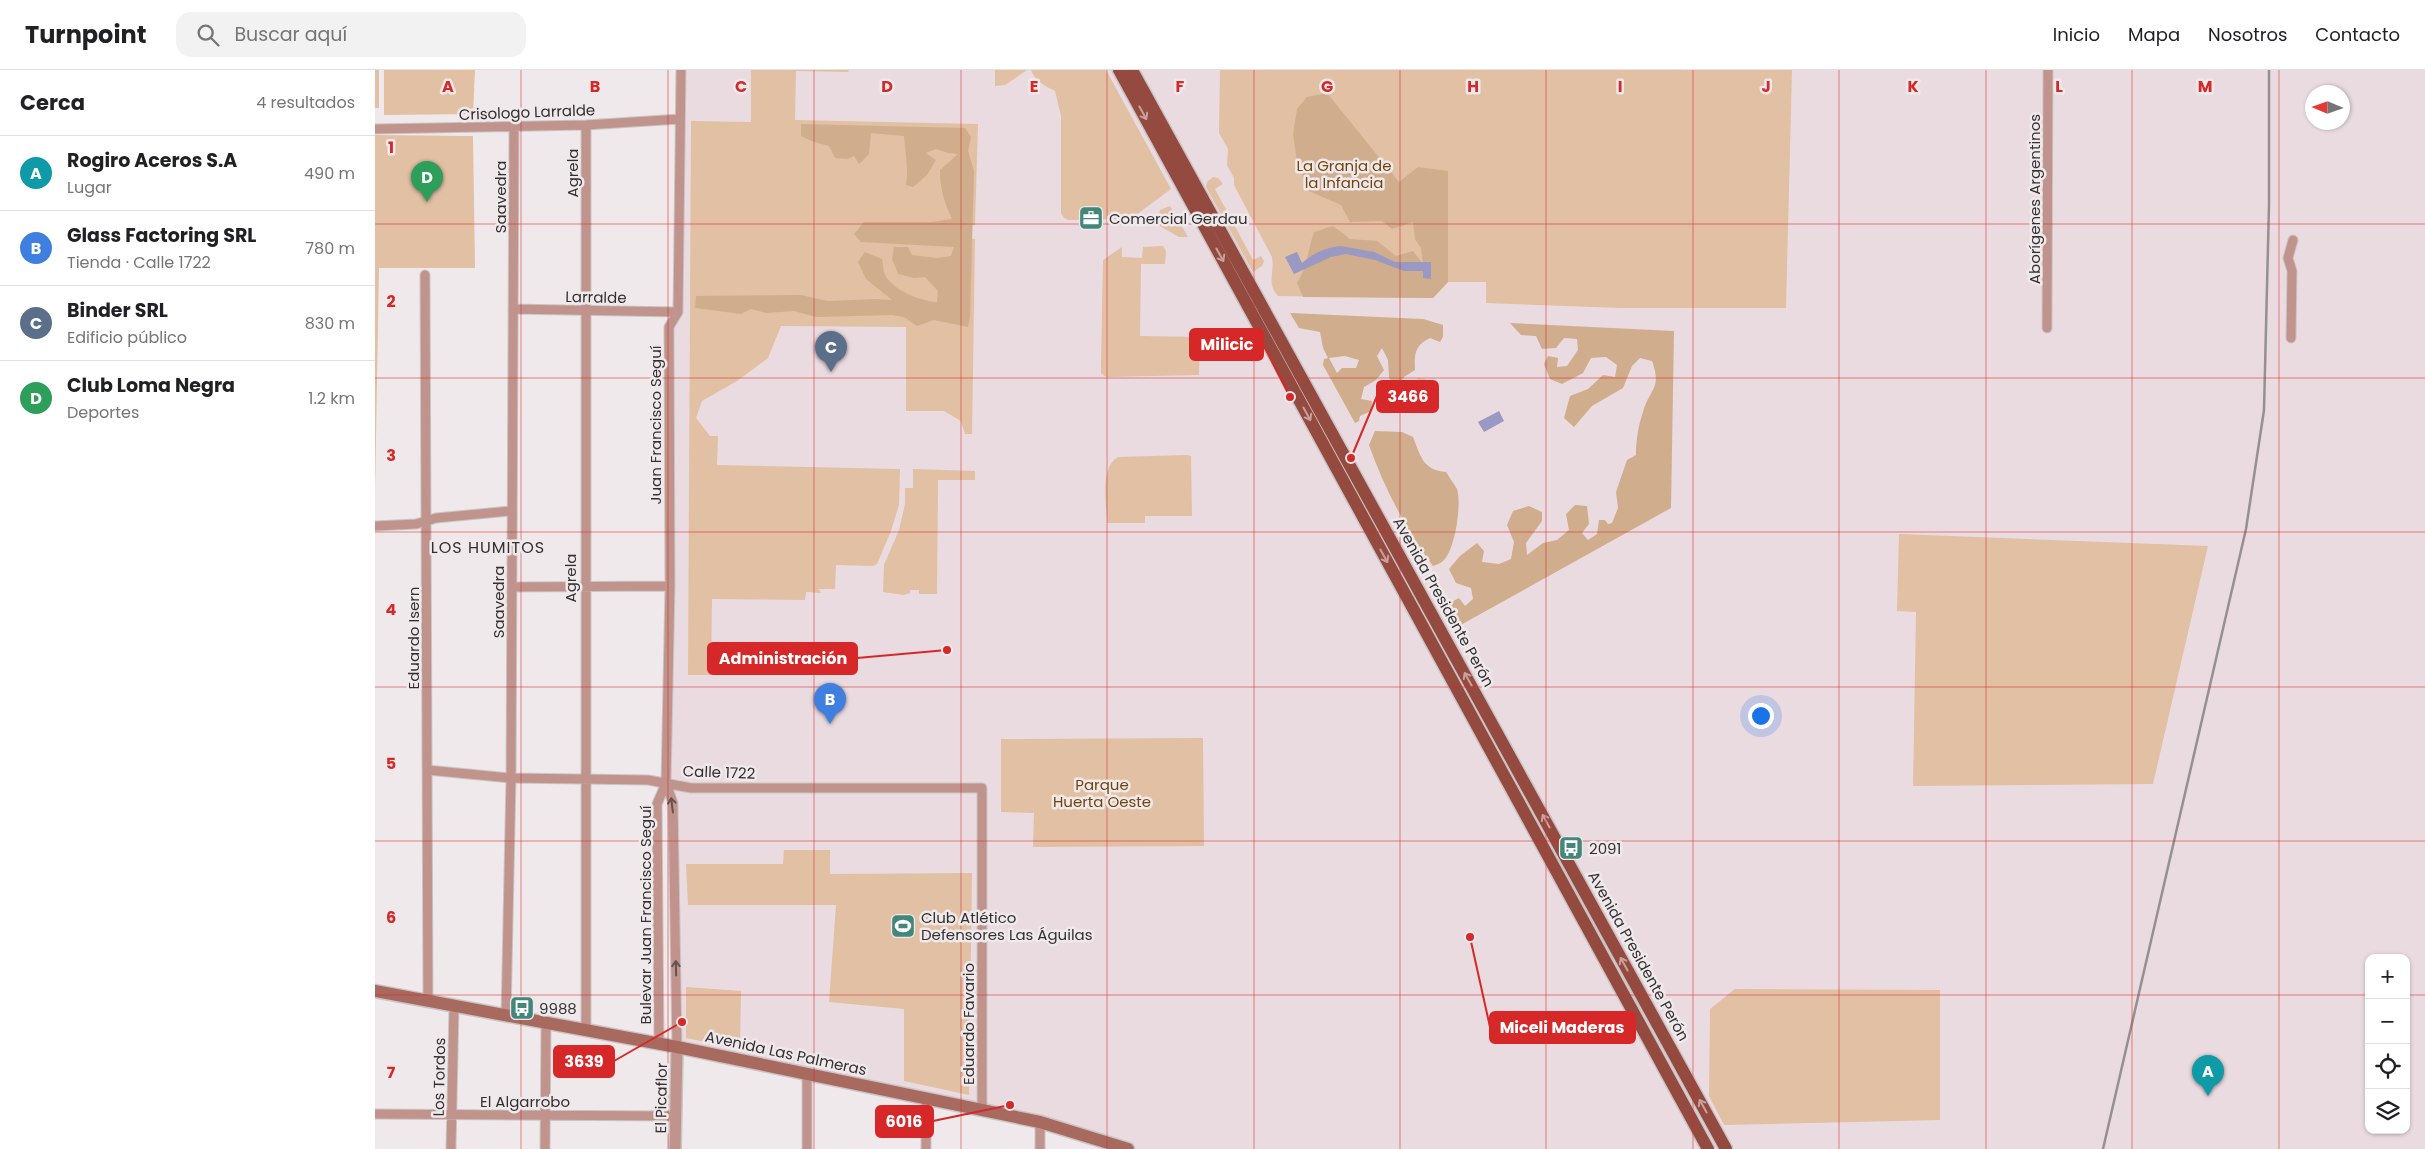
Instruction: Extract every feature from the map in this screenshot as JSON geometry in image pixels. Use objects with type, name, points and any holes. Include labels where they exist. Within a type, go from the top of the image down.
[{"type":"main road","name":"Avenida Presidente Perón","points":[[1119,70],[1708,1149]]},
{"type":"main road","name":"Avenida Presidente Perón","points":[[1133,70],[1726,1149]]},
{"type":"main road","name":"Avenida Las Palmeras","points":[[375,991],[677,1047],[983,1110],[1040,1122],[1128,1149]]},
{"type":"street","name":"Juan Francisco Seguí","points":[[666,783],[670,586],[669,327],[678,312],[681,70]]},
{"type":"street","name":"Aborígenes Argentinos","points":[[2047,328],[2048,70]]},
{"type":"street","name":"Crisologo Larralde","points":[[375,129],[514,128],[680,119]]},
{"type":"street","name":"Agrela","points":[[586,125],[584,586],[586,1030]]},
{"type":"street","name":"Saavedra","points":[[507,1016],[511,778],[514,128]]},
{"type":"street","points":[[2291,338],[2292,271],[2288,258],[2293,240]]},
{"type":"street","name":"Eduardo Isern","points":[[425,275],[428,1001]]},
{"type":"street","name":"Larralde","points":[[513,310],[678,312]]},
{"type":"street","points":[[375,526],[416,524],[436,518],[511,511]]},
{"type":"street","points":[[512,587],[670,586]]},
{"type":"street","name":"Calle 1722","points":[[427,770],[511,778],[648,780],[691,788],[982,788]]},
{"type":"street","name":"Bulevar Juan Francisco Seguí","points":[[659,1044],[657,804],[666,783]]},
{"type":"street","name":"Bulevar Juan Francisco Seguí","points":[[666,783],[673,802],[677,1047]]},
{"type":"street","name":"Eduardo Favario","points":[[982,788],[983,1110]]},
{"type":"street","name":"Los Tordos","points":[[451,1149],[454,1006]]},
{"type":"street","points":[[545,1149],[546,1023]]},
{"type":"street","name":"El Picaflor","points":[[675,1149],[677,1047]]},
{"type":"street","points":[[807,1074],[807,1149]]},
{"type":"street","points":[[926,1099],[926,1149]]},
{"type":"street","name":"El Algarrobo","points":[[375,1114],[675,1116]]},
{"type":"street","points":[[1040,1122],[1040,1149]]},
{"type":"shaded area","points":[[681,70],[2425,70],[2425,1149],[1128,1149],[1040,1122],[677,1047],[673,803],[666,783],[669,327],[678,312]]},
{"type":"green space","points":[[375,70],[379,70],[379,108],[375,108]]},
{"type":"green space","points":[[384,70],[475,70],[473,114],[384,115]]},
{"type":"green space","points":[[751,70],[849,70],[848,72],[796,71],[795,120],[978,124],[975,225],[931,228],[930,242],[975,239],[972,434],[965,434],[961,421],[944,411],[906,411],[906,327],[781,326],[768,358],[737,381],[702,401],[696,418],[710,436],[718,436],[717,465],[900,469],[899,505],[891,531],[877,564],[873,566],[836,565],[835,589],[819,589],[821,593],[806,592],[805,600],[712,599],[711,675],[688,675],[691,121],[751,122]]},
{"type":"green space","points":[[995,70],[1027,70],[1005,85],[995,86]]},
{"type":"green space","points":[[1031,70],[1106,70],[1171,189],[1136,215],[1123,219],[1069,220],[1064,218],[1061,213],[1061,116],[1055,91],[1038,80]]},
{"type":"green space","name":"La Granja de la Infancia","points":[[1220,70],[1792,70],[1786,308],[1621,308],[1486,303],[1486,282],[1448,282],[1433,298],[1278,296],[1272,287],[1272,257],[1234,185],[1234,178],[1227,165],[1228,149],[1219,133]]},
{"type":"green space","name":"La Granja de la Infancia","points":[[1327,93],[1399,182],[1418,167],[1448,171],[1448,282],[1433,298],[1303,297],[1297,283],[1305,265],[1314,232],[1333,226],[1350,239],[1377,241],[1396,256],[1413,251],[1423,264],[1421,248],[1415,239],[1413,222],[1392,229],[1382,221],[1350,222],[1341,205],[1309,191],[1297,161],[1293,134],[1297,109],[1307,97]]},
{"type":"green space","points":[[801,124],[965,128],[971,137],[968,151],[974,171],[970,317],[968,327],[934,320],[917,326],[904,317],[892,315],[816,317],[794,311],[766,313],[751,309],[741,314],[695,308],[696,296],[801,295],[828,301],[892,300],[866,279],[858,262],[865,252],[882,259],[885,275],[895,286],[915,297],[937,302],[938,291],[925,277],[914,278],[898,274],[892,259],[894,247],[908,247],[912,255],[937,258],[951,256],[954,247],[861,242],[854,234],[864,222],[931,222],[952,219],[943,195],[940,170],[958,154],[936,149],[926,153],[936,160],[927,175],[913,187],[906,185],[907,167],[904,136],[871,133],[869,154],[859,164],[854,156],[847,159],[835,158],[829,146],[801,136]]},
{"type":"green space","points":[[375,135],[473,136],[475,268],[379,268],[375,494]]},
{"type":"green space","points":[[1213,177],[1218,178],[1223,184],[1215,189],[1253,260],[1261,256],[1264,261],[1262,266],[1253,272],[1206,187],[1207,182]]},
{"type":"green space","points":[[1170,206],[1188,237],[1179,237],[1158,225],[1160,210]]},
{"type":"green space","points":[[1163,246],[1166,251],[1165,264],[1141,264],[1140,336],[1200,337],[1199,375],[1106,377],[1101,373],[1103,260],[1122,247],[1122,257],[1142,258],[1143,247]]},
{"type":"green space","points":[[1290,313],[1423,319],[1443,325],[1443,337],[1440,342],[1430,338],[1418,347],[1415,355],[1415,370],[1404,377],[1397,388],[1389,378],[1388,360],[1382,348],[1377,356],[1384,370],[1376,380],[1364,387],[1361,399],[1372,401],[1371,411],[1360,416],[1359,421],[1355,423],[1323,365],[1324,359],[1328,358],[1323,348],[1320,332],[1299,328]],"holes":[[[1345,356],[1359,360],[1356,368],[1342,368],[1337,373],[1329,358]]]},
{"type":"green space","points":[[1510,323],[1674,331],[1671,508],[1457,627],[1446,605],[1459,598],[1465,606],[1473,599],[1471,588],[1456,583],[1449,569],[1460,556],[1477,543],[1484,551],[1482,562],[1499,564],[1511,559],[1514,542],[1507,525],[1513,511],[1529,506],[1542,512],[1542,521],[1526,543],[1527,555],[1543,543],[1557,540],[1569,530],[1566,514],[1575,505],[1587,506],[1589,524],[1582,533],[1588,540],[1597,534],[1599,520],[1605,520],[1608,524],[1612,523],[1618,508],[1616,492],[1627,460],[1636,455],[1640,423],[1655,383],[1656,377],[1652,361],[1640,358],[1632,366],[1623,388],[1592,406],[1574,427],[1564,418],[1570,396],[1588,389],[1603,375],[1615,377],[1617,365],[1606,357],[1591,358],[1583,373],[1562,384],[1550,379],[1544,364],[1548,356],[1558,358],[1557,367],[1567,366],[1578,350],[1577,339],[1564,338],[1556,348],[1542,349],[1536,336],[1521,335]]},
{"type":"green space","points":[[1418,378],[1425,379],[1428,385],[1405,397],[1410,387]]},
{"type":"green space","points":[[1375,431],[1402,432],[1413,437],[1424,461],[1438,471],[1446,472],[1457,489],[1459,505],[1454,538],[1447,556],[1438,564],[1433,566],[1423,552],[1389,492],[1369,445]]},
{"type":"green space","points":[[1191,456],[1192,516],[1145,516],[1145,523],[1107,523],[1105,487],[1108,469],[1112,462],[1118,457]]},
{"type":"green space","points":[[913,469],[975,471],[975,480],[938,480],[937,594],[919,594],[919,590],[910,590],[910,593],[904,595],[883,592],[884,565],[899,530],[905,504],[905,488],[913,488]]},
{"type":"green space","points":[[1899,534],[2208,546],[2153,784],[1913,786],[1916,612],[1897,611]]},
{"type":"green space","name":"Parque Huerta Oeste","points":[[1203,738],[1204,846],[1033,847],[1034,813],[1001,812],[1001,739]]},
{"type":"green space","name":"Club Atlético Defensores Las Águilas","points":[[784,850],[830,850],[830,874],[972,873],[969,1095],[904,1081],[904,1009],[829,1002],[836,905],[688,905],[686,864],[783,864]]},
{"type":"green space","points":[[686,987],[741,991],[740,1049],[686,1038]]},
{"type":"green space","points":[[1735,989],[1940,990],[1940,1120],[1724,1125],[1709,1096],[1710,1009]]},
{"type":"water","points":[[1341,246],[1374,252],[1395,262],[1431,262],[1431,279],[1423,278],[1423,271],[1404,271],[1375,260],[1346,254],[1331,257],[1294,274],[1285,257],[1297,252],[1302,263],[1320,251]]},
{"type":"water","points":[[1499,411],[1504,421],[1484,432],[1478,422]]},
{"type":"railway","points":[[2103,1149],[2246,529],[2264,410],[2269,205],[2269,70]]},
{"type":"place","name":"Club Loma Negra","points":[[427,202]]},
{"type":"place","name":"Comercial Gerdau","points":[[1091,218]]},
{"type":"place","name":"Binder SRL","points":[[831,372]]},
{"type":"place","name":"Milicic","points":[[1290,397]]},
{"type":"place","name":"3466","points":[[1351,458]]},
{"type":"place","name":"Administración","points":[[947,650]]},
{"type":"place","name":"Glass Factoring SRL","points":[[830,724]]},
{"type":"place","name":"2091","points":[[1571,848]]},
{"type":"place","name":"Club Atlético Defensores Las Águilas","points":[[903,926]]},
{"type":"place","name":"Miceli Maderas","points":[[1470,937]]},
{"type":"place","name":"9988","points":[[522,1008]]},
{"type":"place","name":"3639","points":[[682,1022]]},
{"type":"place","name":"Rogiro Aceros S.A","points":[[2208,1096]]},
{"type":"place","name":"6016","points":[[1010,1105]]},
{"type":"district","name":"LOS HUMITOS","points":[[488,547]]}]
